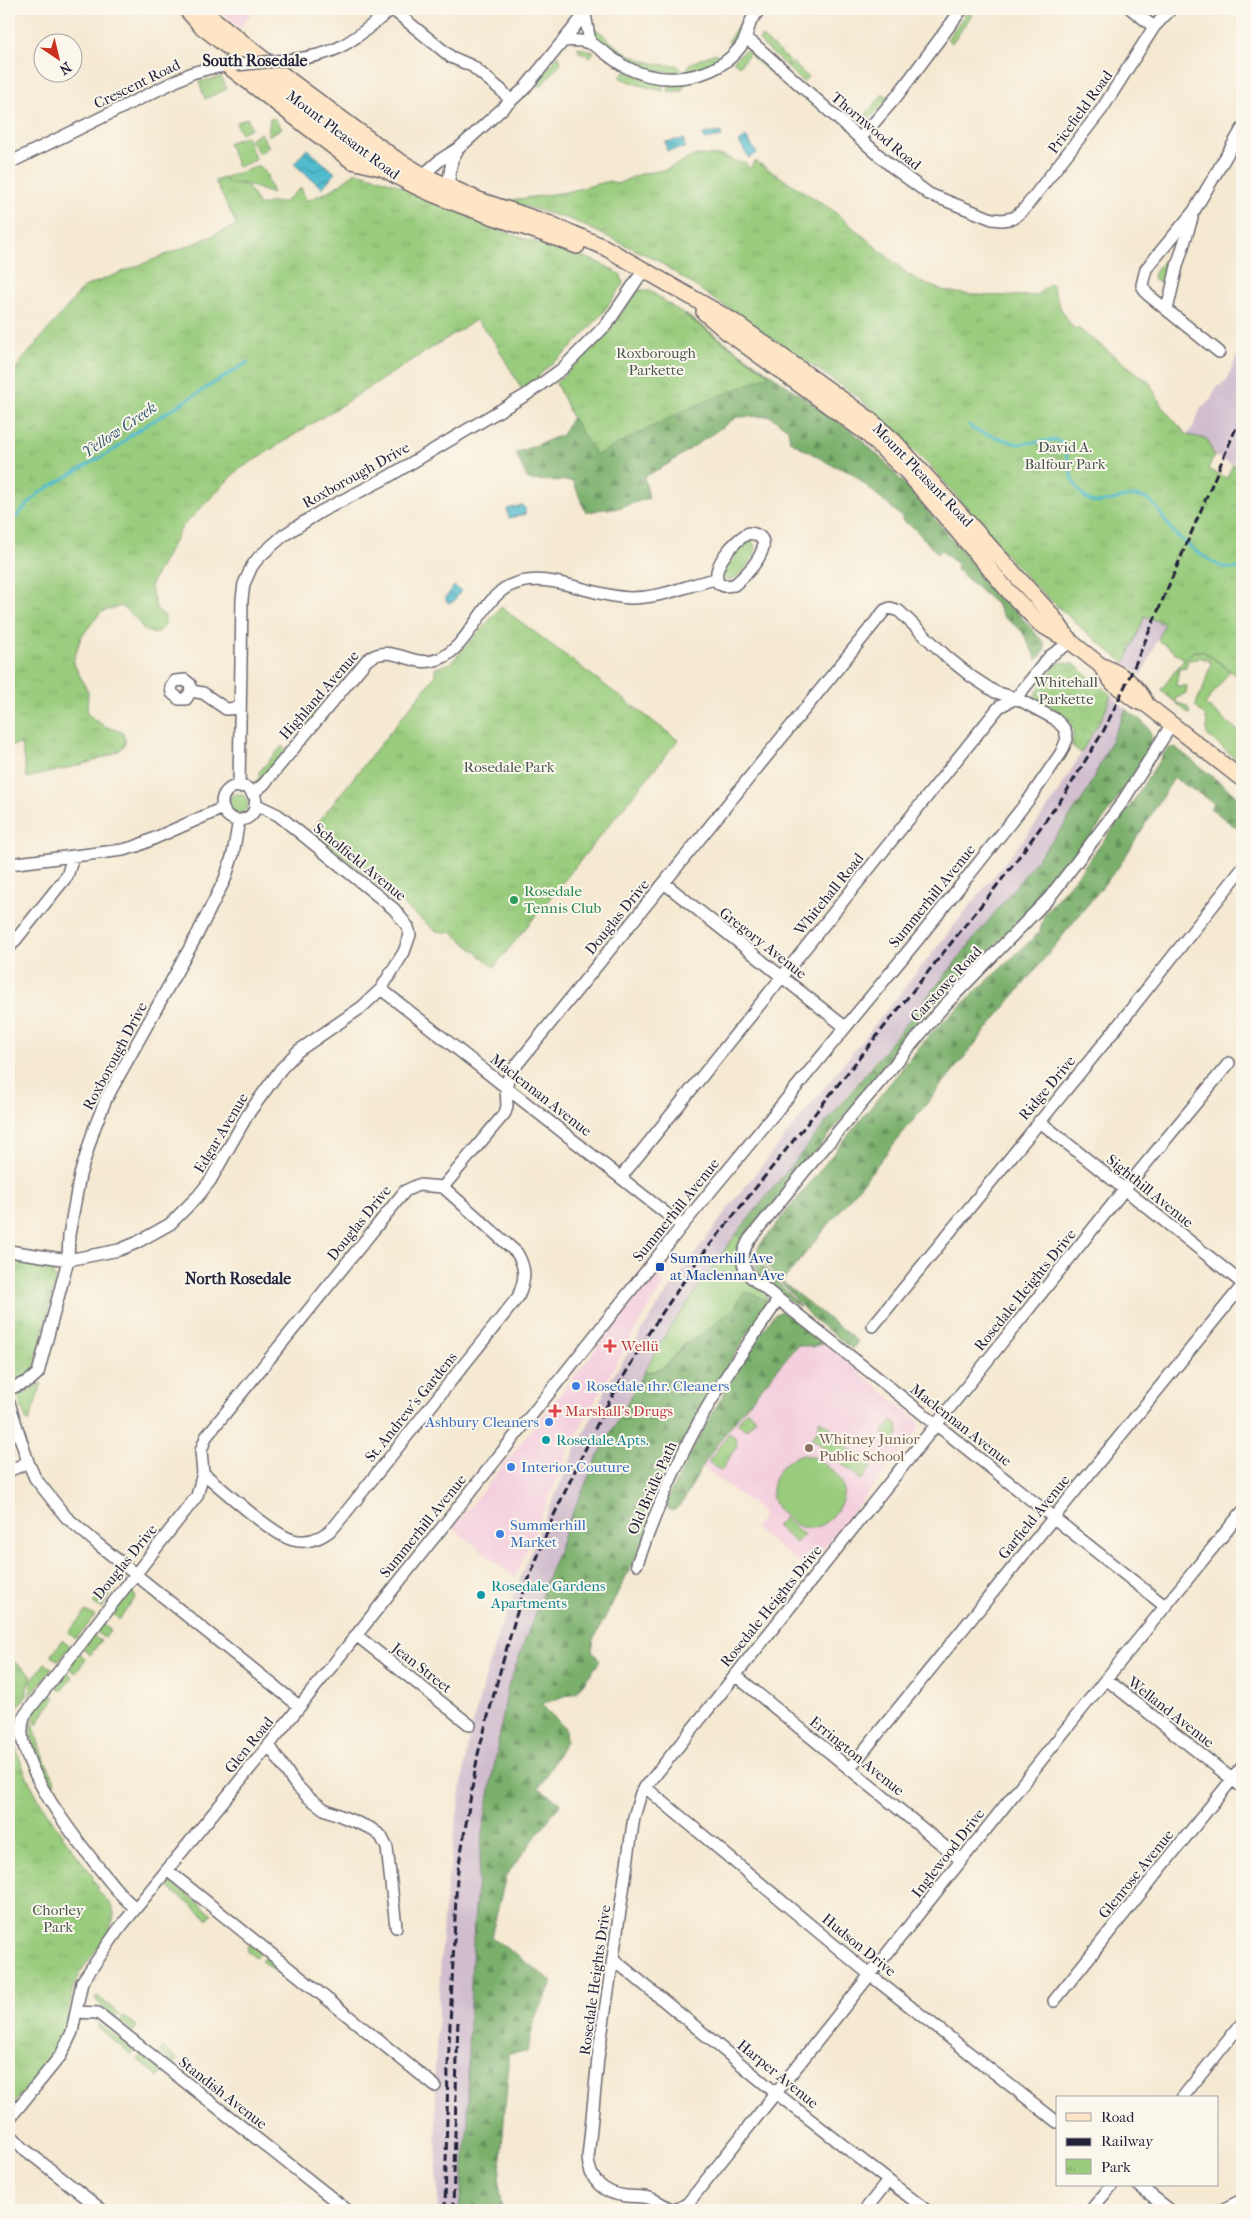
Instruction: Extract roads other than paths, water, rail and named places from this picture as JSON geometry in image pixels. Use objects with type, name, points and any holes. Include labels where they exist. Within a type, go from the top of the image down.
[{"type":"main road","name":"Mount Pleasant Road","points":[[186,9],[201,26],[386,170],[410,185],[473,211],[544,233],[638,268]]},
{"type":"main road","name":"Mount Pleasant Road","points":[[201,9],[292,82],[396,159],[423,175],[479,200],[548,223],[604,247],[675,288],[727,332],[866,433],[907,472],[1010,593],[1040,624],[1071,642],[1100,665],[1113,684],[1134,700],[1147,705],[1242,780]]},
{"type":"main road","points":[[232,65],[352,161],[386,170]]},
{"type":"street","points":[[392,9],[451,57],[472,66],[501,90],[511,101]]},
{"type":"street","name":"Crescent Road","points":[[9,163],[192,73],[232,65],[317,56],[338,49],[355,39],[392,9]]},
{"type":"street","points":[[746,9],[751,20]]},
{"type":"street","points":[[563,41],[590,42],[624,66],[650,76],[677,78],[702,74],[718,66],[734,54],[746,39],[751,20],[760,9]]},
{"type":"street","points":[[860,139],[897,96],[962,9]]},
{"type":"street","points":[[1131,9],[1154,27]]},
{"type":"street","name":"Pricefield Road","points":[[1002,220],[1014,218],[1025,208],[1102,109],[1154,27],[1171,9]]},
{"type":"street","points":[[423,175],[440,160],[459,148],[524,89],[587,12]]},
{"type":"street","points":[[587,12],[590,42]]},
{"type":"street","name":"Thornwood Road","points":[[746,39],[754,44],[891,166],[929,194],[979,214],[1002,220]]},
{"type":"street","points":[[1219,352],[1144,289],[1143,275],[1194,211],[1242,129]]},
{"type":"street","points":[[448,186],[452,160],[459,148]]},
{"type":"street","points":[[1168,310],[1177,266],[1194,211]]},
{"type":"street","name":"Roxborough Drive","points":[[239,787],[242,592],[247,576],[259,557],[301,523],[386,478],[539,387],[574,359],[607,324],[638,268]]},
{"type":"street","points":[[749,534],[758,536],[762,543],[760,556],[741,580],[729,587],[719,584],[716,579],[717,569],[738,541],[749,534]]},
{"type":"street","name":"Highland Avenue","points":[[254,799],[264,784],[366,660],[378,653],[385,652],[398,654],[421,662],[443,657],[455,648],[496,596],[509,586],[542,578],[594,593],[628,598],[647,598],[671,593],[716,579]]},
{"type":"street","name":"Douglas Drive","points":[[136,1908],[128,1903],[59,1814],[28,1755],[22,1736],[22,1725],[29,1708],[197,1496],[203,1473],[202,1451],[206,1437],[405,1191],[418,1185],[443,1187],[505,1114],[507,1106],[506,1087],[510,1073],[879,616],[890,608],[895,609],[908,618],[947,657],[972,678],[995,692],[1016,698]]},
{"type":"street","name":"Whitehall Road","points":[[621,1177],[999,707],[1016,698],[1050,656],[1071,642]]},
{"type":"street","points":[[192,691],[202,693],[226,708],[239,708]]},
{"type":"street","name":"Summerhill Avenue","points":[[299,1706],[682,1226],[1030,798],[1061,753],[1067,739],[1065,730],[1055,720],[1016,698]]},
{"type":"street","name":"Carstowe Road","points":[[742,1264],[743,1250],[749,1240],[822,1150],[944,1006],[1049,898],[1121,804],[1172,724]]},
{"type":"street","points":[[244,788],[254,799],[248,817],[239,820],[228,817],[223,808],[222,803],[225,793],[229,789],[244,788]]},
{"type":"street","name":"Scholfield Avenue","points":[[254,799],[278,815],[402,917],[410,935],[408,943],[381,988]]},
{"type":"street","points":[[9,864],[73,857],[137,846],[223,808]]},
{"type":"street","name":"Roxborough Drive","points":[[9,1389],[29,1381],[38,1373],[68,1260],[69,1235],[80,1175],[94,1129],[106,1099],[225,879],[233,854],[239,820]]},
{"type":"street","points":[[9,948],[67,876],[73,857]]},
{"type":"street","name":"Ridge Drive","points":[[873,1326],[1240,875]]},
{"type":"street","name":"Gregory Avenue","points":[[664,883],[844,1027]]},
{"type":"street","name":"Maclennan Avenue","points":[[381,988],[682,1226]]},
{"type":"street","name":"Edgar Avenue","points":[[68,1260],[128,1246],[170,1224],[210,1181],[248,1114],[281,1069],[298,1051],[362,1006],[381,988]]},
{"type":"street","name":"Rosedale Heights Drive","points":[[676,2210],[669,2209],[649,2198],[626,2196],[609,2191],[597,2183],[590,2173],[588,2158],[598,2058],[638,1800],[645,1787],[936,1424],[1124,1190],[1230,1063]]},
{"type":"street","name":"Sighthill Avenue","points":[[1039,1121],[1242,1284]]},
{"type":"street","name":"St. Andrew's Gardens","points":[[203,1473],[268,1525],[293,1540],[303,1541],[320,1537],[335,1526],[518,1297],[525,1279],[523,1263],[517,1253],[443,1187]]},
{"type":"street","points":[[9,1251],[68,1260]]},
{"type":"street","name":"Maclennan Avenue","points":[[742,1264],[744,1271],[778,1300],[1054,1516],[1166,1607]]},
{"type":"street","name":"Garfield Avenue","points":[[849,1769],[1242,1284]]},
{"type":"street","name":"Old Bridle Path","points":[[637,1564],[657,1508],[686,1448],[716,1392],[778,1300]]},
{"type":"street","points":[[9,1402],[28,1462],[41,1486],[66,1517],[299,1706]]},
{"type":"street","points":[[9,1471],[28,1462]]},
{"type":"street","name":"Inglewood Drive","points":[[676,2210],[688,2203],[1106,1679],[1242,1512]]},
{"type":"street","name":"Jean Street","points":[[356,1635],[470,1725]]},
{"type":"street","name":"Errington Avenue","points":[[735,1676],[961,1860]]},
{"type":"street","name":"Welland Avenue","points":[[1106,1679],[1242,1787]]},
{"type":"street","name":"Glen Road","points":[[167,1870],[299,1706]]},
{"type":"street","points":[[269,1745],[295,1784],[308,1797],[324,1809],[370,1828],[381,1836],[387,1848],[396,1927]]},
{"type":"street","name":"Glenrose Avenue","points":[[1054,2001],[1242,1767]]},
{"type":"street","name":"Hudson Drive","points":[[645,1787],[870,1975],[1056,2121]]},
{"type":"street","points":[[9,2119],[61,2055],[72,2032],[80,1988],[86,1976],[136,1908],[167,1870],[435,2086]]},
{"type":"street","name":"Harper Avenue","points":[[613,1959],[776,2093],[926,2210]]},
{"type":"street","name":"Standish Avenue","points":[[76,2012],[98,2013],[347,2210]]},
{"type":"street","points":[[1184,2096],[1242,2023]]},
{"type":"street","points":[[9,2133],[23,2148],[102,2210]]},
{"type":"street","points":[[865,2210],[888,2181]]},
{"type":"street","points":[[1092,2210],[1111,2186]]},
{"type":"street","points":[[1139,2186],[1170,2210]]},
{"type":"street","points":[[1222,2210],[1242,2200]]},
{"type":"water","points":[[721,132],[722,137],[704,140],[703,134]]},
{"type":"water","points":[[746,137],[757,153],[749,158],[739,142]]},
{"type":"water","points":[[684,139],[685,148],[667,151],[665,142]]},
{"type":"water","points":[[307,149],[335,173],[322,188],[294,164]]},
{"type":"water","points":[[522,505],[525,508],[525,514],[509,518],[507,509]]},
{"type":"water","points":[[454,586],[461,591],[453,602],[449,603],[446,601],[446,597]]},
{"type":"waterway","name":"Yellow Creek","points":[[9,524],[39,493],[117,448],[132,434],[248,362]]},
{"type":"waterway","name":"Yellow Creek","points":[[969,425],[974,430],[1018,444],[1055,440],[1061,442],[1075,483],[1085,497],[1091,501],[1098,502],[1136,496],[1144,498],[1153,504],[1175,534],[1197,552],[1221,566],[1242,568]]},
{"type":"railway","points":[[445,2210],[448,2067],[457,1876],[478,1754],[499,1675],[520,1602],[553,1517],[601,1416],[648,1334],[698,1260],[1007,873],[1065,794],[1104,730],[1134,667],[1242,414]]},
{"type":"railway","points":[[453,2210],[458,2018]]},
{"type":"place","name":"Rosedale Tennis Club","points":[[514,900]]},
{"type":"place","name":"Summerhill Ave at Maclennan Ave","points":[[660,1267]]},
{"type":"place","name":"Wellü","points":[[610,1346]]},
{"type":"place","name":"Rosedale 1hr. Cleaners","points":[[576,1386]]},
{"type":"place","name":"Marshall's Drugs","points":[[555,1411]]},
{"type":"place","name":"Ashbury Cleaners","points":[[549,1422]]},
{"type":"place","name":"Rosedale Apts.","points":[[546,1440]]},
{"type":"place","name":"Whitney Junior Public School","points":[[809,1448]]},
{"type":"place","name":"Interior Couture","points":[[511,1467]]},
{"type":"place","name":"Summerhill Market","points":[[500,1534]]},
{"type":"place","name":"Rosedale Gardens Apartments","points":[[481,1595]]},
{"type":"district","name":"South Rosedale","points":[[255,60]]},
{"type":"district","name":"North Rosedale","points":[[238,1278]]},
{"type":"park label","name":"Roxborough Parkette","points":[[656,362]]},
{"type":"park label","name":"David A. Balfour Park","points":[[1065,456]]},
{"type":"park label","name":"Whitehall Parkette","points":[[1066,690]]},
{"type":"park label","name":"Rosedale Park","points":[[509,767]]},
{"type":"park label","name":"Chorley Park","points":[[58,1918]]}]
